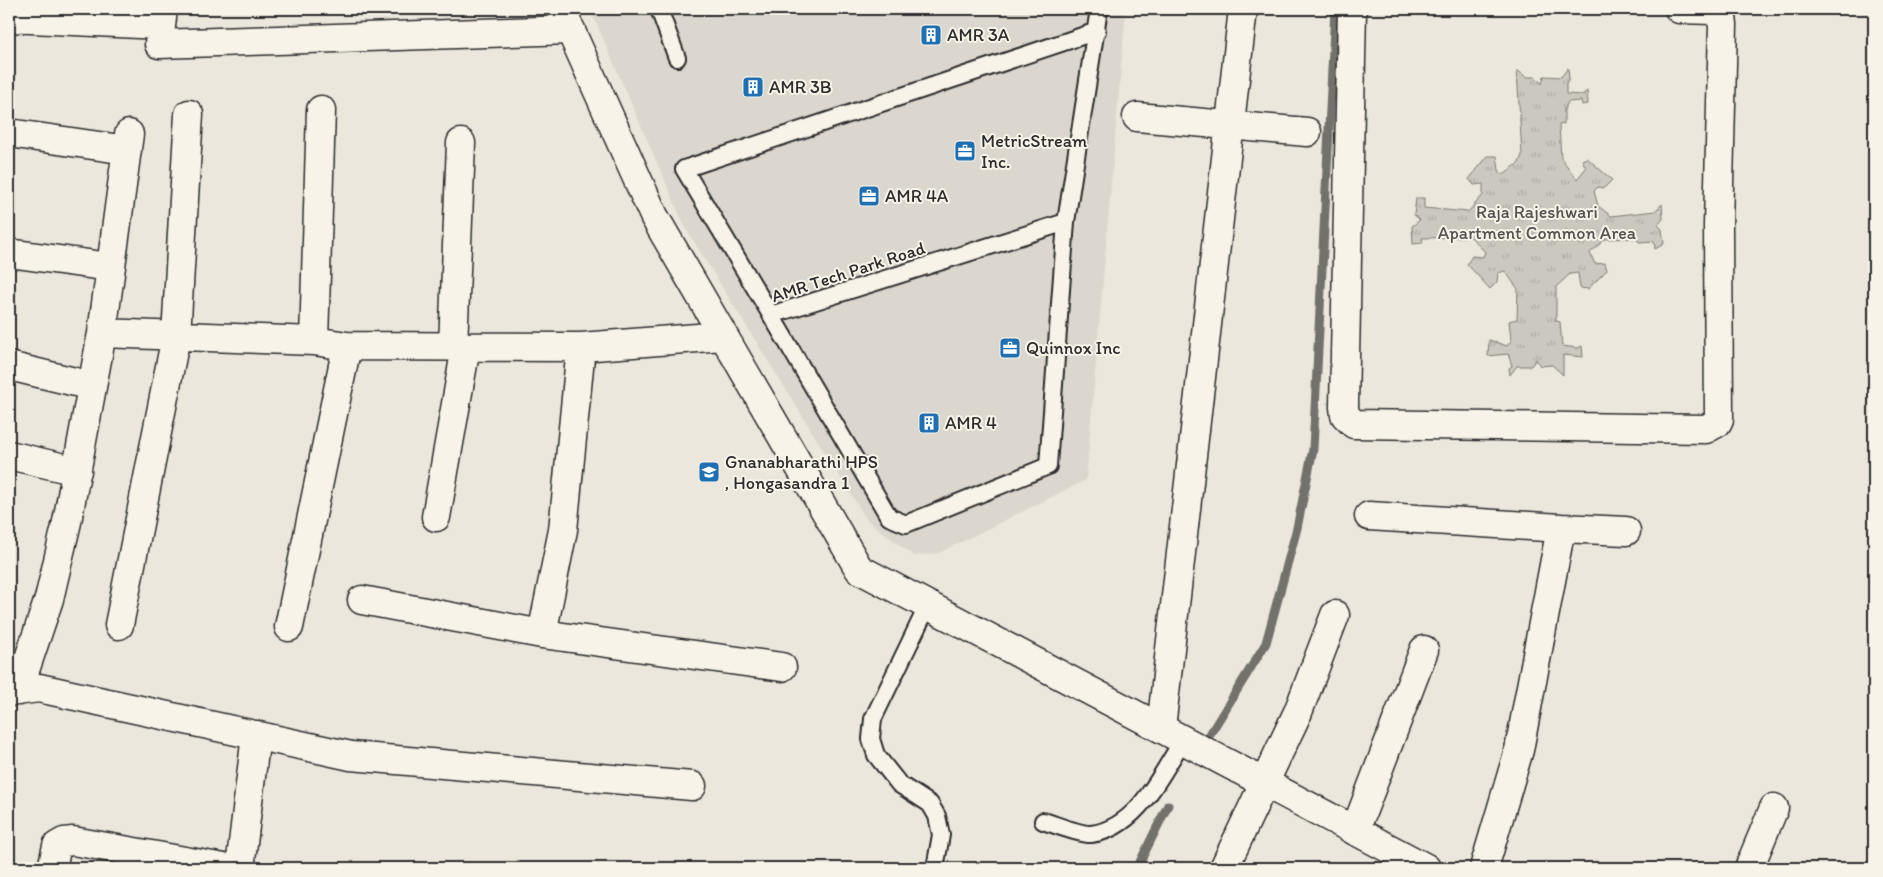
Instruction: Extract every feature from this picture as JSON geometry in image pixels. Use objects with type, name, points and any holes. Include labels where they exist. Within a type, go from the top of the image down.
[{"type":"street","points":[[1172,734],[1230,125],[1243,9]]},
{"type":"street","points":[[1352,9],[1344,407],[1348,421],[1354,424],[1706,429],[1717,423],[1719,419],[1718,225],[1723,24],[1722,18],[1718,13],[1696,9]]},
{"type":"street","points":[[9,18],[162,17],[159,44],[566,19],[654,216],[859,568],[1426,868]]},
{"type":"street","points":[[314,341],[321,110]]},
{"type":"street","points":[[119,624],[176,336],[189,114]]},
{"type":"street","points":[[1137,117],[1307,132]]},
{"type":"street","points":[[9,132],[128,142],[102,333],[77,471],[48,599],[13,692],[39,688],[351,756],[692,786]]},
{"type":"street","points":[[436,517],[460,347],[461,143]]},
{"type":"street","points":[[9,252],[110,266]]},
{"type":"street","points":[[102,333],[314,341],[347,346],[460,347],[581,347],[723,336]]},
{"type":"street","points":[[289,627],[347,346]]},
{"type":"street","points":[[542,634],[562,530],[581,347]]},
{"type":"street","points":[[9,366],[92,386]]},
{"type":"street","points":[[9,455],[77,471]]},
{"type":"street","points":[[1369,516],[1626,531]]},
{"type":"street","points":[[1484,868],[1519,750],[1561,528]]},
{"type":"street","points":[[362,600],[542,634],[782,667]]},
{"type":"street","points":[[1224,868],[1298,712],[1335,615]]},
{"type":"street","points":[[1355,830],[1424,650]]},
{"type":"street","points":[[240,868],[256,735]]},
{"type":"street","points":[[1749,868],[1774,808]]},
{"type":"street","points":[[52,868],[57,846],[64,842],[72,841],[224,868]]},
{"type":"lane","points":[[659,9],[677,58]]},
{"type":"lane","name":"AMR Tech Park Road","points":[[1066,222],[771,315],[889,517],[906,524],[1048,466],[1066,222],[1099,9]]},
{"type":"lane","points":[[771,315],[684,169],[1097,31]]},
{"type":"lane","points":[[928,605],[873,719],[871,739],[876,755],[899,784],[930,804],[936,816],[941,835],[935,868]]},
{"type":"lane","points":[[1043,821],[1090,834],[1115,826],[1139,808],[1172,734]]},
{"type":"shaded area","points":[[590,9],[1126,9],[1086,480],[939,553],[914,556],[867,520],[686,229]]},
{"type":"green space","name":"Raja Rajeshwari Apartment Common Area","points":[[1568,68],[1569,79],[1566,83],[1566,94],[1582,95],[1587,91],[1588,104],[1582,105],[1581,101],[1568,102],[1564,110],[1564,124],[1559,125],[1561,158],[1577,179],[1586,168],[1582,160],[1587,158],[1612,180],[1604,188],[1598,187],[1594,191],[1598,206],[1611,216],[1655,211],[1662,204],[1663,219],[1658,225],[1662,229],[1664,244],[1655,249],[1654,241],[1639,242],[1636,238],[1605,239],[1590,253],[1595,264],[1605,263],[1607,270],[1588,289],[1580,288],[1578,273],[1570,274],[1556,287],[1556,321],[1560,322],[1562,346],[1578,348],[1582,346],[1583,357],[1563,355],[1563,375],[1552,365],[1540,366],[1536,359],[1531,366],[1517,366],[1510,375],[1509,368],[1512,366],[1508,354],[1488,356],[1489,340],[1507,346],[1511,341],[1509,321],[1517,319],[1518,289],[1505,271],[1498,273],[1497,282],[1490,289],[1467,264],[1472,256],[1483,257],[1485,252],[1471,237],[1422,238],[1423,243],[1413,244],[1412,226],[1420,220],[1414,215],[1416,198],[1424,198],[1424,208],[1468,212],[1483,195],[1483,184],[1474,185],[1469,179],[1488,156],[1497,156],[1499,170],[1502,175],[1519,163],[1522,155],[1517,70],[1526,77],[1536,77],[1542,84],[1544,76],[1561,77]]},
{"type":"waterway","points":[[1207,739],[1266,643],[1297,528],[1313,449],[1335,9]]},
{"type":"waterway","points":[[1137,868],[1168,805]]},
{"type":"place","name":"AMR 3A","points":[[931,35]]},
{"type":"place","name":"AMR 3B","points":[[753,87]]},
{"type":"place","name":"MetricStream Inc.","points":[[965,151]]},
{"type":"place","name":"AMR 4A","points":[[869,196]]},
{"type":"place","name":"Quinnox Inc","points":[[1010,348]]},
{"type":"place","name":"AMR 4","points":[[929,423]]},
{"type":"place","name":"Gnanabharathi HPS , Hongasandra 1","points":[[709,472]]}]
